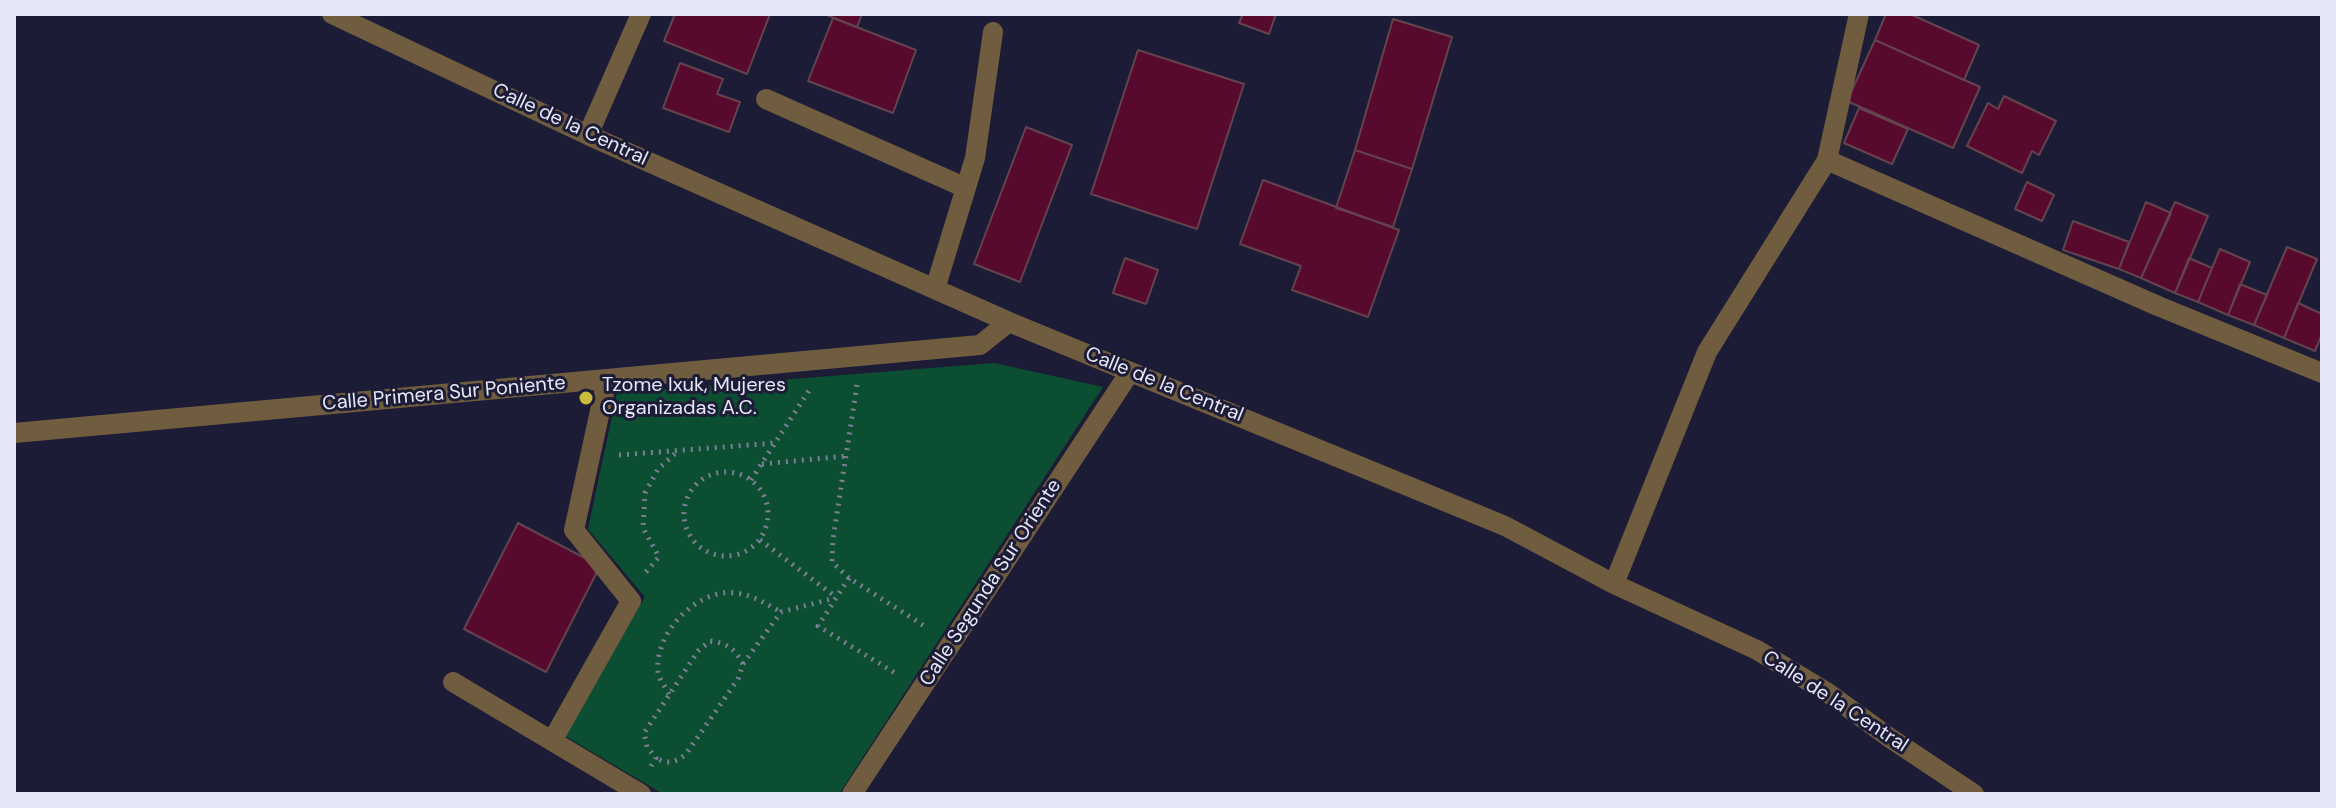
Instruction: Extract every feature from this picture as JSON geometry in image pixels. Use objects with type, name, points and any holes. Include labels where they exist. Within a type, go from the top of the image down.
[{"type":"street","name":"Calle de la Central","points":[[332,14],[588,135],[1009,322],[1505,526],[1614,584],[1757,650],[1828,693],[1974,794]]},
{"type":"street","points":[[588,135],[641,14]]},
{"type":"street","points":[[1614,584],[1707,352],[1827,160],[1859,14]]},
{"type":"street","points":[[935,289],[975,158],[993,32]]},
{"type":"street","points":[[766,99],[966,188]]},
{"type":"street","points":[[1827,160],[2158,306],[2322,373]]},
{"type":"street","name":"Calle Primera Sur Poniente","points":[[14,433],[980,345],[1009,322]]},
{"type":"street","name":"Calle Segunda Sur Oriente","points":[[852,794],[1130,372]]},
{"type":"street","points":[[552,741],[631,601],[574,530],[607,379]]},
{"type":"street","points":[[453,682],[639,792]]},
{"type":"path","points":[[862,356],[832,562],[849,578],[951,644]]},
{"type":"path","points":[[751,480],[831,359]]},
{"type":"path","points":[[590,457],[775,443]]},
{"type":"path","points":[[626,595],[659,557],[643,528],[645,493],[658,469],[678,450]]},
{"type":"path","points":[[762,464],[846,456]]},
{"type":"path","points":[[723,472],[751,480],[766,502],[768,515],[760,540],[737,555],[711,554],[699,547],[689,536],[684,522],[688,494],[709,475],[723,472]]},
{"type":"path","points":[[760,540],[836,598]]},
{"type":"path","points":[[849,578],[818,626],[921,689]]},
{"type":"path","points":[[669,695],[658,673],[661,654],[668,631],[688,609],[706,598],[733,592],[753,596],[781,612]]},
{"type":"path","points":[[743,664],[737,652],[724,643],[710,641],[698,651],[644,733],[647,747],[656,758],[665,763],[676,761],[686,754],[738,679],[743,664],[781,612],[836,598]]},
{"type":"path","points":[[639,792],[656,758]]},
{"type":"green space","points":[[994,363],[1103,387],[839,794],[663,794],[565,736],[645,597],[588,529],[617,393]]},
{"type":"building","points":[[675,14],[770,14],[747,74],[664,41]]},
{"type":"building","points":[[824,14],[862,14],[857,27]]},
{"type":"building","points":[[1243,14],[1276,14],[1269,34],[1239,23]]},
{"type":"building","points":[[1886,14],[1910,14],[1979,45],[1964,80],[1875,40]]},
{"type":"building","points":[[833,18],[916,50],[893,113],[808,81]]},
{"type":"building","points":[[1393,19],[1452,37],[1412,169],[1355,150]]},
{"type":"building","points":[[1875,40],[1980,87],[1953,148],[1847,101]]},
{"type":"building","points":[[1138,50],[1244,84],[1197,229],[1091,194]]},
{"type":"building","points":[[680,63],[723,79],[717,94],[740,102],[729,132],[663,108]]},
{"type":"building","points":[[2004,96],[2056,121],[2039,155],[2032,151],[2022,173],[1967,146],[1988,103],[1998,109]]},
{"type":"building","points":[[1859,108],[1908,129],[1892,164],[1844,143]]},
{"type":"building","points":[[1026,127],[1072,145],[1020,282],[974,264]]},
{"type":"building","points":[[1355,150],[1412,169],[1393,227],[1336,208]]},
{"type":"building","points":[[1263,180],[1399,230],[1368,317],[1292,290],[1301,266],[1240,244]]},
{"type":"building","points":[[2027,182],[2054,195],[2042,221],[2015,209]]},
{"type":"building","points":[[2146,202],[2171,213],[2141,278],[2119,269]]},
{"type":"building","points":[[2175,202],[2208,216],[2175,293],[2141,278]]},
{"type":"building","points":[[2073,221],[2129,242],[2119,269],[2063,250]]},
{"type":"building","points":[[2287,247],[2317,259],[2284,338],[2254,325]]},
{"type":"building","points":[[2220,249],[2250,262],[2228,315],[2198,302]]},
{"type":"building","points":[[1125,258],[1158,270],[1146,304],[1113,293]]},
{"type":"building","points":[[2189,258],[2212,268],[2198,302],[2175,293]]},
{"type":"building","points":[[2240,284],[2267,295],[2254,325],[2228,315]]},
{"type":"building","points":[[2298,303],[2322,314],[2322,334],[2315,351],[2284,338]]},
{"type":"building","points":[[518,523],[600,566],[546,672],[464,629]]},
{"type":"place","name":"Tzome Ixuk, Mujeres Organizadas A.C.","points":[[586,398]]}]
